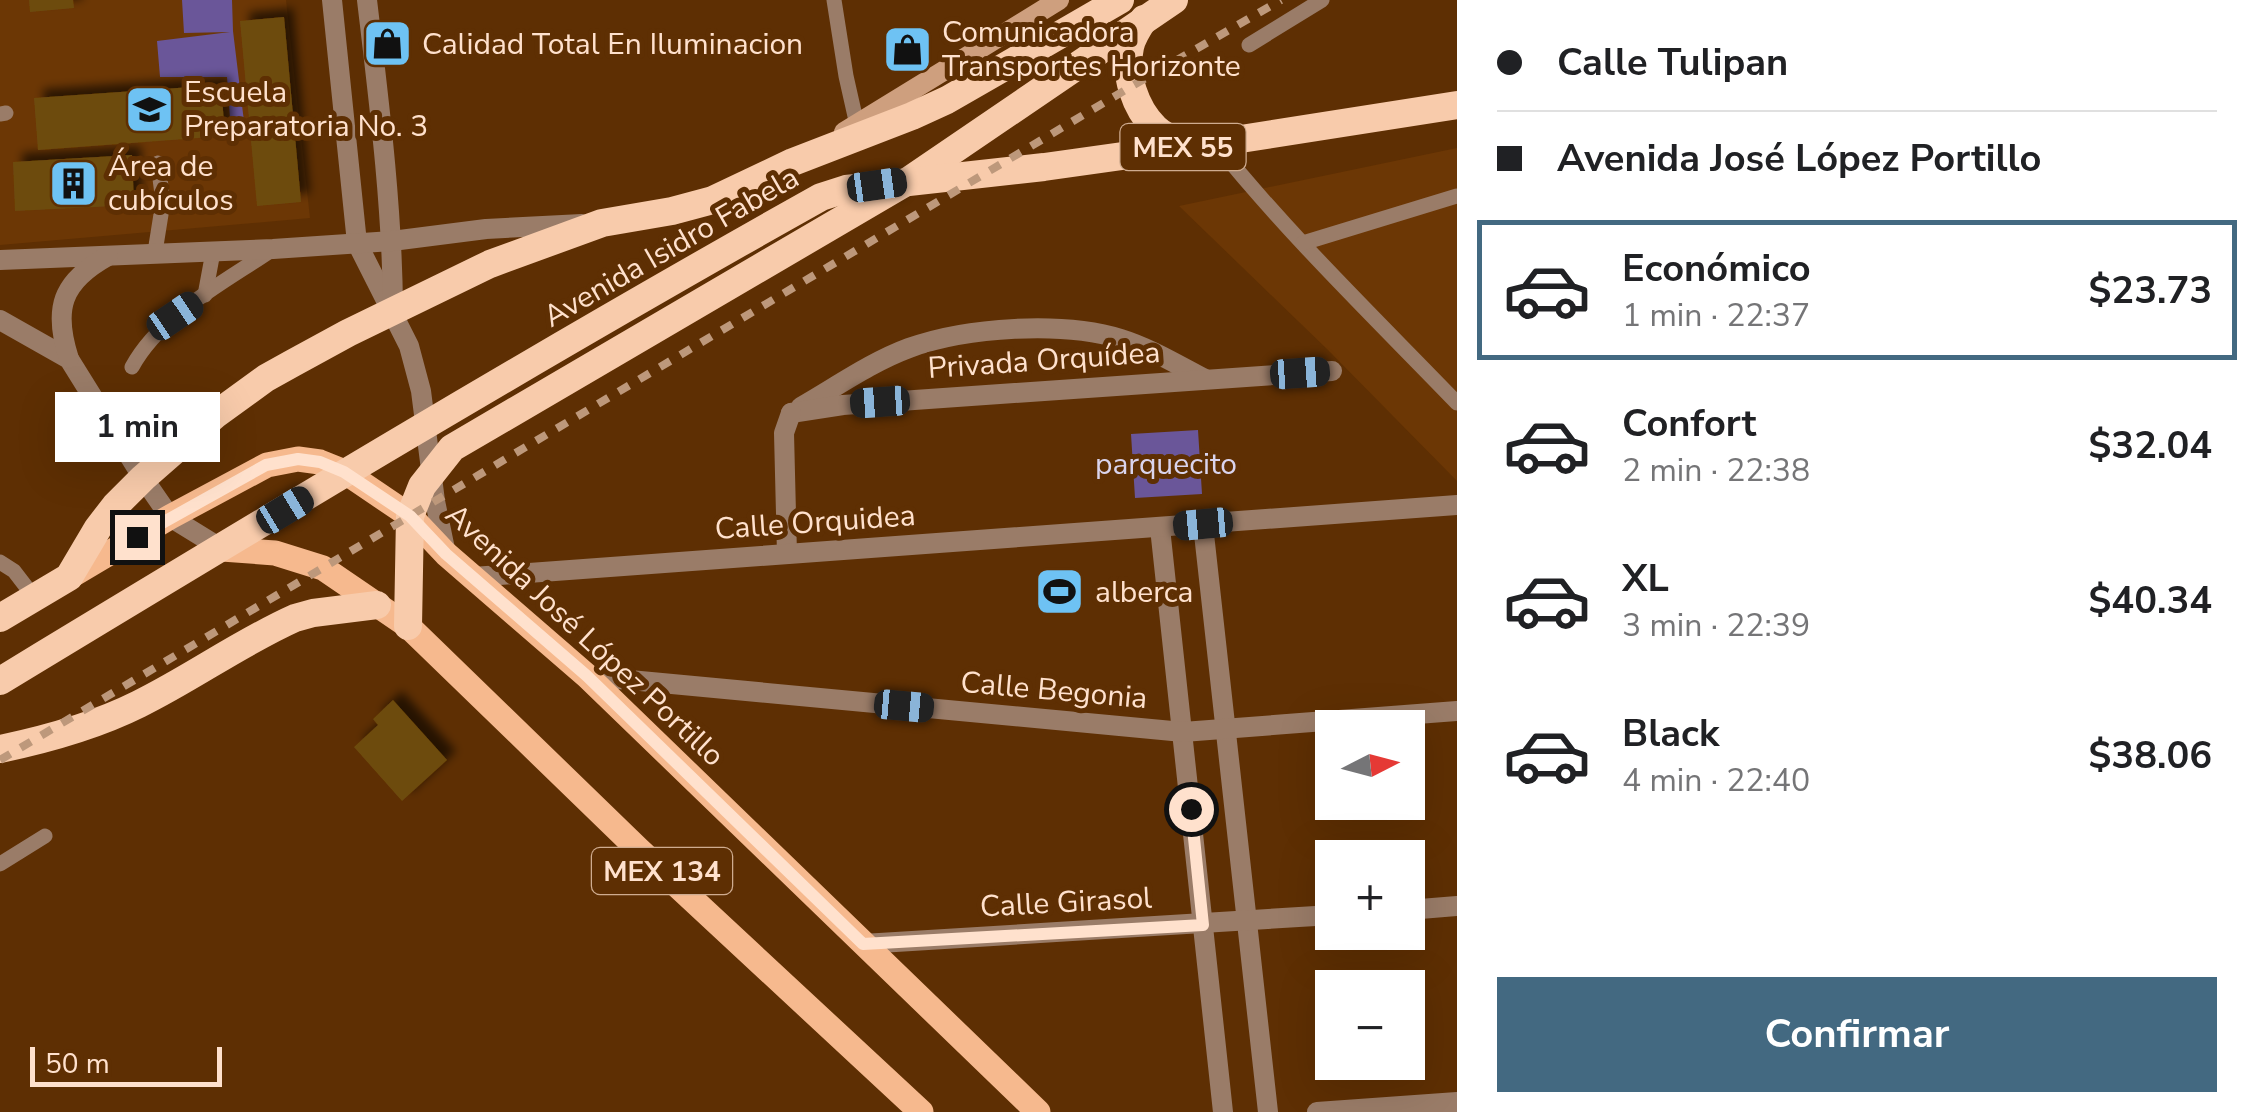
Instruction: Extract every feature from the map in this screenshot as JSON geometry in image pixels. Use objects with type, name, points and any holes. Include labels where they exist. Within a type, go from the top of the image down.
[{"type":"highway","name":"Avenida Isidro Fabela","points":[[0,618],[69,577],[115,506],[208,420],[266,378],[490,264],[602,223],[714,200],[793,162],[912,116],[947,100],[1120,0]]},
{"type":"highway","points":[[408,626],[410,516],[422,486],[452,448],[908,181],[1174,0]]},
{"type":"highway","points":[[1145,18],[1133,37],[1128,66],[1144,114],[1166,136],[1202,145]]},
{"type":"highway","name":"Avenida Isidro Fabela","points":[[0,681],[344,472],[821,197],[846,189],[1044,167],[1457,105]]},
{"type":"highway","points":[[0,749],[45,740],[112,717],[295,618],[378,605]]},
{"type":"main road","points":[[793,162],[1056,1]]},
{"type":"main road","name":"Avenida José López Portillo","points":[[69,577],[266,465],[298,459],[320,462],[344,472],[410,516],[446,554],[587,676],[1038,1112]]},
{"type":"main road","name":"MEX 134","points":[[222,549],[274,552],[323,568],[408,626],[638,849],[921,1112]]},
{"type":"street","points":[[332,0],[357,243],[409,346],[421,391],[434,501],[446,554]]},
{"type":"street","points":[[367,0],[392,240],[393,310]]},
{"type":"street","points":[[347,140],[383,136]]},
{"type":"street","points":[[0,260],[273,250],[486,229],[602,223]]},
{"type":"street","points":[[110,255],[80,274],[64,300],[60,328],[68,359],[170,517]]},
{"type":"street","points":[[0,320],[68,359]]},
{"type":"street","name":"Privada Orquídea","points":[[791,413],[907,348],[966,335],[1037,328],[1068,328],[1126,340],[1206,379]]},
{"type":"street","name":"Privada Orquídea","points":[[791,413],[844,405],[1332,370]]},
{"type":"street","points":[[787,554],[784,433],[791,413]]},
{"type":"street","points":[[1224,1112],[1160,528],[1457,505]]},
{"type":"street","name":"MEX 134","points":[[170,517],[222,549]]},
{"type":"street","points":[[1203,524],[1268,1112]]},
{"type":"street","name":"Calle Orquidea","points":[[473,577],[1160,528]]},
{"type":"street","name":"Calle Begonia","points":[[587,676],[1182,732],[1457,711]]},
{"type":"street","points":[[1425,909],[1457,906]]},
{"type":"street","name":"Calle Girasol","points":[[863,944],[1315,916]]},
{"type":"street","points":[[1317,1112],[1457,1102]]},
{"type":"lane","points":[[834,0],[857,124]]},
{"type":"lane","points":[[1250,46],[1322,0]]},
{"type":"lane","points":[[1202,145],[1246,181],[1457,403]]},
{"type":"lane","points":[[155,252],[162,202],[158,163]]},
{"type":"lane","points":[[1303,243],[1457,196]]},
{"type":"lane","points":[[132,367],[141,349],[175,316],[273,250]]},
{"type":"lane","points":[[206,295],[213,252]]},
{"type":"lane","points":[[5,571],[34,597]]},
{"type":"lane","points":[[0,864],[44,836]]},
{"type":"shaded area","name":"Escuela Preparatoria No. 3","points":[[0,0],[286,0],[310,218],[0,245]]},
{"type":"shaded area","points":[[1457,148],[1457,481],[1179,206]]},
{"type":"green space","points":[[182,0],[232,0],[246,138],[231,132],[227,77],[160,77],[157,41],[230,32],[184,33]]},
{"type":"green space","name":"parquecito","points":[[1198,430],[1202,494],[1135,498],[1131,434]]},
{"type":"building","points":[[29,0],[73,0],[74,8],[30,12]]},
{"type":"building","points":[[284,17],[301,202],[257,206],[240,21]]},
{"type":"building","points":[[221,85],[225,136],[38,150],[34,98]]},
{"type":"building","name":"Área de cubículos","points":[[132,155],[134,205],[15,211],[13,162]]},
{"type":"building","points":[[393,700],[447,760],[402,801],[354,747],[378,725],[373,719]]},
{"type":"railway","points":[[0,760],[1281,0]]},
{"type":"place","name":"Calidad Total En Iluminacion","points":[[387,44]]},
{"type":"place","name":"Comunicadora Transportes Horizonte","points":[[907,49]]},
{"type":"place","name":"Escuela Preparatoria No. 3","points":[[149,109]]},
{"type":"place","name":"Área de cubículos","points":[[73,183]]},
{"type":"place","name":"alberca","points":[[1060,592]]},
{"type":"route","points":[[137,537],[266,465],[298,459],[320,462],[344,472],[410,516],[446,554],[587,676],[863,944],[1203,925],[1191,809]]}]
